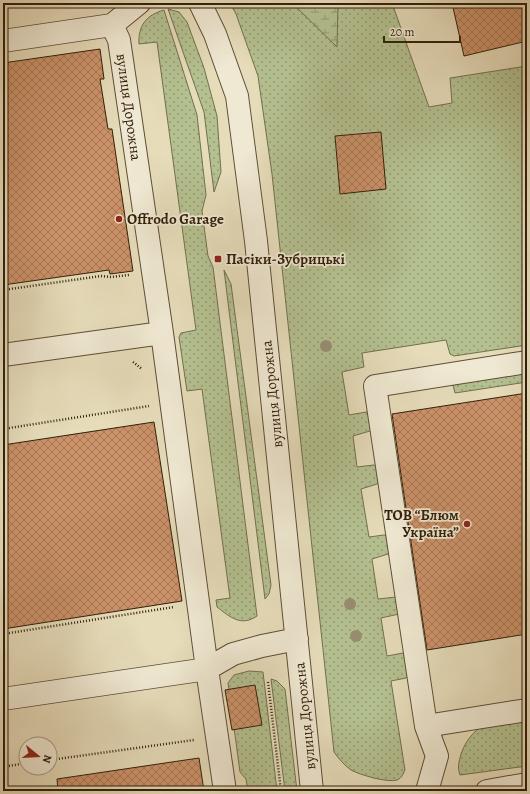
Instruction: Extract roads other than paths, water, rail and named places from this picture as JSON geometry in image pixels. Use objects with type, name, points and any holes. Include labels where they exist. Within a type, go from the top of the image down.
[{"type":"street","points":[[3,41],[112,25],[139,3]]},
{"type":"street","name":"вулиця Дорожна","points":[[200,3],[215,34],[237,96],[256,241],[312,791]]},
{"type":"street","name":"вулиця Дорожна","points":[[112,25],[119,40],[162,333],[207,669],[225,791]]},
{"type":"street","points":[[3,355],[162,333]]},
{"type":"street","points":[[427,791],[437,756],[426,726],[375,386],[527,362]]},
{"type":"street","points":[[3,699],[207,669],[232,654],[297,639]]},
{"type":"street","points":[[426,726],[527,710]]},
{"type":"street","points":[[488,791],[527,784]]},
{"type":"place","name":"Offrodo Garage","points":[[119,219]]},
{"type":"place","name":"Пасіки-Зубрицькі","points":[[218,259]]},
{"type":"place","name":"ТОВ “Блюм Україна”","points":[[467,524]]}]
